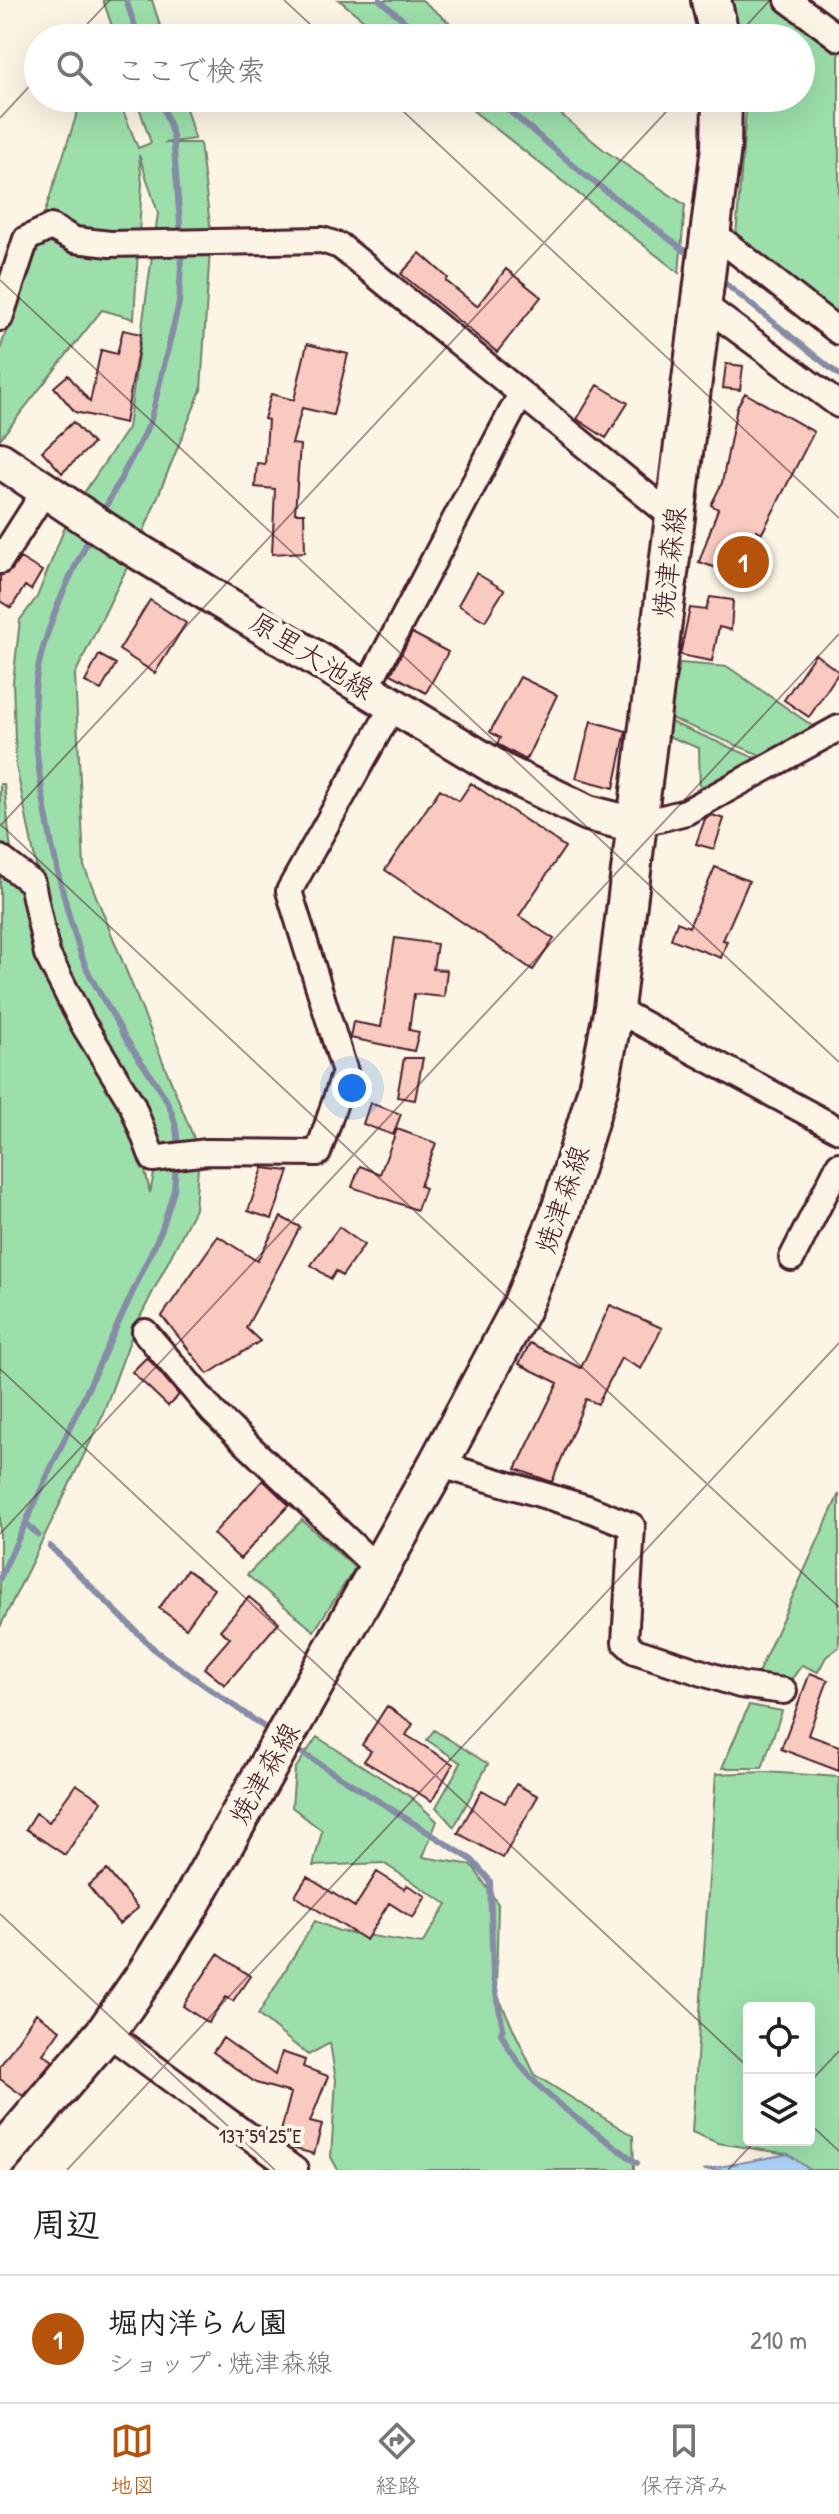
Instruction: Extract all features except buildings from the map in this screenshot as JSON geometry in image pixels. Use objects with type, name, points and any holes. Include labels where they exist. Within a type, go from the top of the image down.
[{"type":"main road","points":[[711,0],[717,24]]},
{"type":"main road","name":"焼津森線","points":[[0,2157],[106,2032],[189,1906],[438,1464],[521,1308],[560,1214],[598,1088],[614,1008],[708,229],[721,147],[722,112]]},
{"type":"main road","name":"原里大池線","points":[[0,460],[126,544],[504,772],[574,806],[635,825]]},
{"type":"street","points":[[788,0],[839,38]]},
{"type":"street","points":[[0,318],[26,239],[51,227],[75,240],[154,244],[322,240],[340,246],[674,518]]},
{"type":"street","points":[[708,229],[839,332]]},
{"type":"street","points":[[701,299],[839,405]]},
{"type":"street","points":[[0,858],[32,883],[47,954],[83,1024],[132,1104],[153,1159],[207,1152],[318,1153],[345,1072],[289,891],[521,394]]},
{"type":"street","points":[[0,561],[46,489]]},
{"type":"street","points":[[635,825],[686,812],[839,728]]},
{"type":"street","points":[[614,1008],[839,1130]]},
{"type":"street","points":[[792,1258],[839,1165]]},
{"type":"street","points":[[145,1332],[213,1412],[378,1569]]},
{"type":"street","points":[[438,1464],[587,1508],[632,1526],[625,1642],[635,1651],[740,1685],[784,1691]]},
{"type":"street","points":[[106,2032],[295,2170]]},
{"type":"green space","points":[[103,0],[152,0],[160,24],[111,24]]},
{"type":"green space","points":[[339,0],[422,0],[451,24],[369,24]]},
{"type":"green space","points":[[727,0],[782,0],[812,24],[736,24]]},
{"type":"green space","points":[[815,27],[839,46],[839,338],[735,249],[746,112],[815,112]]},
{"type":"green space","points":[[77,112],[124,112],[138,148],[151,143],[141,112],[187,112],[195,139],[164,143],[200,143],[211,233],[201,390],[139,543],[75,674],[84,866],[197,1146],[156,1153],[72,988],[51,939],[16,766],[13,682],[20,620],[37,597],[71,512],[128,428],[158,213],[139,155],[142,183],[134,319],[102,310],[0,439],[0,350]]},
{"type":"green space","points":[[475,112],[558,112],[604,150],[685,205],[679,273]]},
{"type":"green space","points":[[680,663],[728,667],[814,727],[765,757],[667,717]]},
{"type":"green space","points":[[668,721],[760,760],[700,792],[699,748],[665,735]]},
{"type":"green space","points":[[0,784],[4,784],[12,861],[0,850]]},
{"type":"green space","points":[[0,874],[27,895],[80,1004],[129,1117],[150,1193],[156,1164],[198,1167],[195,1209],[135,1327],[99,1424],[0,1627]]},
{"type":"green space","points":[[839,1494],[839,1647],[826,1657],[818,1672],[802,1665],[791,1680],[757,1675]]},
{"type":"green space","points":[[302,1520],[355,1568],[314,1631],[247,1575]]},
{"type":"green space","points":[[749,1705],[782,1711],[762,1768],[722,1768]]},
{"type":"green space","points":[[434,1730],[488,1764],[454,1827],[436,1807],[461,1763],[427,1740]]},
{"type":"green space","points":[[317,1737],[411,1797],[437,1821],[423,1857],[472,1865],[498,1904],[496,1992],[535,2075],[633,2136],[634,2170],[338,2170],[331,2157],[336,2080],[330,2043],[308,2055],[258,2015],[315,1921],[339,1931],[422,1944],[447,1904],[383,1863],[313,1866],[322,1831],[292,1807],[295,1769]]},
{"type":"green space","points":[[765,1772],[839,1777],[839,2170],[810,2170],[788,2154],[718,2143],[692,2132],[716,1774]]},
{"type":"water","points":[[788,2154],[810,2170],[703,2170]]},
{"type":"waterway","points":[[126,0],[134,24]]},
{"type":"waterway","points":[[380,0],[408,24]]},
{"type":"waterway","points":[[165,112],[173,136],[181,236]]},
{"type":"waterway","points":[[511,112],[586,176],[693,257]]},
{"type":"waterway","points":[[101,516],[150,423],[179,303],[182,247]]},
{"type":"waterway","points":[[717,277],[839,375]]},
{"type":"waterway","points":[[92,533],[60,599],[38,668],[35,732],[39,769],[61,886],[79,949],[129,1044],[166,1100],[177,1131],[177,1148]]},
{"type":"waterway","points":[[0,1578],[162,1229],[174,1190],[176,1163]]},
{"type":"waterway","points":[[26,1523],[38,1535]]},
{"type":"waterway","points":[[50,1546],[157,1652],[274,1734]]},
{"type":"waterway","points":[[293,1747],[472,1860],[490,1881],[493,1978],[503,2028],[501,2033],[512,2054],[543,2090],[637,2163]]},
{"type":"place","name":"堀内洋らん園","points":[[743,562]]}]
